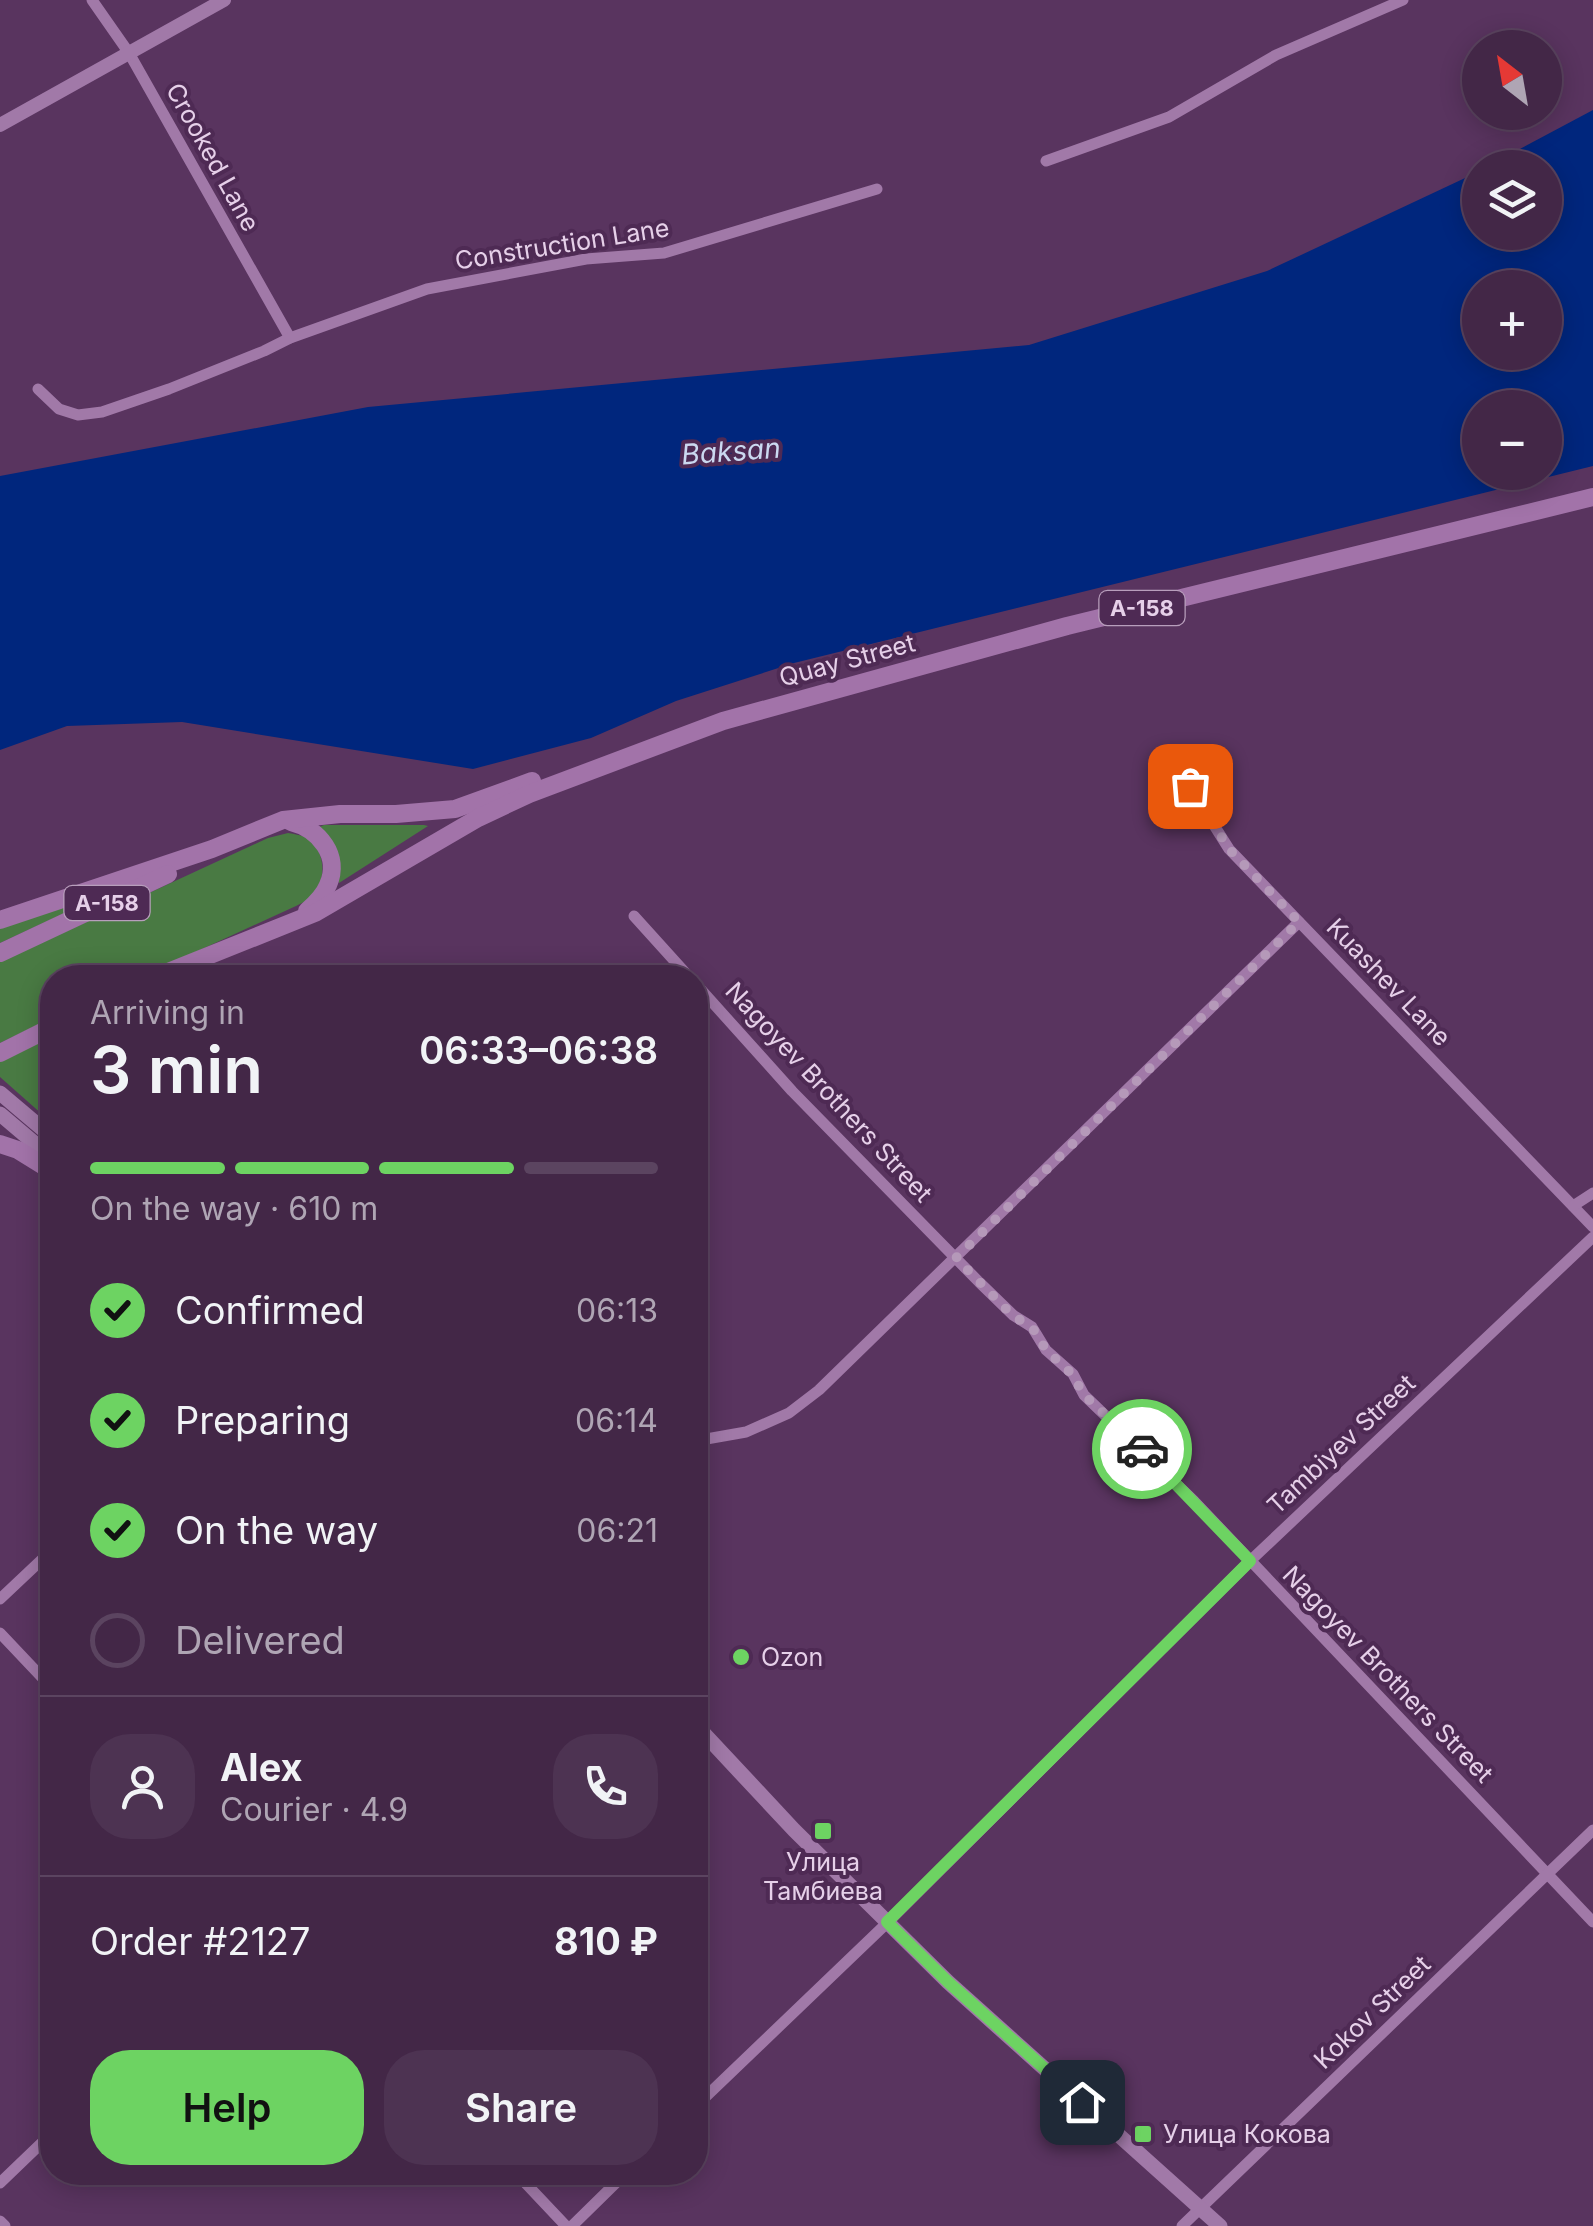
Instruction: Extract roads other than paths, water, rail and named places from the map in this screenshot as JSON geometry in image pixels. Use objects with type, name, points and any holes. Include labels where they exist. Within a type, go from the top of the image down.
[{"type":"main road","name":"Quay Street","points":[[186,965],[337,902],[408,856],[529,794],[693,731],[1067,626],[1593,497]]},
{"type":"main road","name":"А-158","points":[[0,953],[165,876],[212,849],[283,820],[455,809],[636,746],[693,731]]},
{"type":"main road","points":[[283,820],[310,829],[332,859],[329,885],[295,921]]},
{"type":"main road","points":[[0,920],[212,849]]},
{"type":"main road","points":[[202,965],[238,944]]},
{"type":"main road","points":[[0,1052],[40,1033]]},
{"type":"main road","points":[[0,1093],[40,1127]]},
{"type":"main road","points":[[0,1114],[40,1148]]},
{"type":"main road","points":[[0,1144],[40,1164]]},
{"type":"main road","points":[[708,1738],[794,1830],[948,1982],[1220,2226]]},
{"type":"street","name":"Crooked Lane","points":[[92,0],[129,53],[290,338]]},
{"type":"street","points":[[0,124],[224,0]]},
{"type":"street","points":[[1046,161],[1169,118],[1276,55],[1403,0]]},
{"type":"street","name":"Construction Lane","points":[[38,389],[59,410],[78,414],[102,412],[427,289],[586,258],[664,253],[877,189]]},
{"type":"street","name":"Kuashev Lane","points":[[1170,754],[1229,849],[1593,1228]]},
{"type":"street","name":"Nagoyev Brothers Street","points":[[634,916],[678,965]]},
{"type":"street","points":[[708,1439],[746,1432],[789,1413],[819,1390],[1299,922]]},
{"type":"street","name":"Nagoyev Brothers Street","points":[[708,998],[792,1091],[1013,1316],[1032,1327],[1046,1350],[1072,1374],[1084,1395],[1250,1561],[1593,1922]]},
{"type":"street","points":[[1573,1206],[1593,1193]]},
{"type":"street","name":"Tambiyev Street","points":[[708,2094],[1250,1561],[1593,1236]]},
{"type":"street","points":[[0,1599],[40,1561]]},
{"type":"street","points":[[0,1633],[40,1675]]},
{"type":"street","name":"Kokov Street","points":[[1182,2226],[1593,1830]]},
{"type":"street","points":[[0,2183],[40,2145]]},
{"type":"street","points":[[528,2185],[569,2226],[613,2185]]},
{"type":"water","name":"Baksan","points":[[1593,110],[1593,466],[1562,474],[1562,390],[1462,390],[1462,490],[1496,490],[794,663],[676,701],[591,738],[473,769],[182,722],[67,726],[0,750],[0,476],[368,407],[1029,345],[1267,271],[1462,179],[1462,250],[1562,250],[1562,150],[1518,150],[1562,130]]},
{"type":"place","name":"Ozon","points":[[741,1657]]},
{"type":"place","name":"Улица Тамбиева","points":[[823,1831]]},
{"type":"place","name":"Улица Кокова","points":[[1143,2134]]}]
